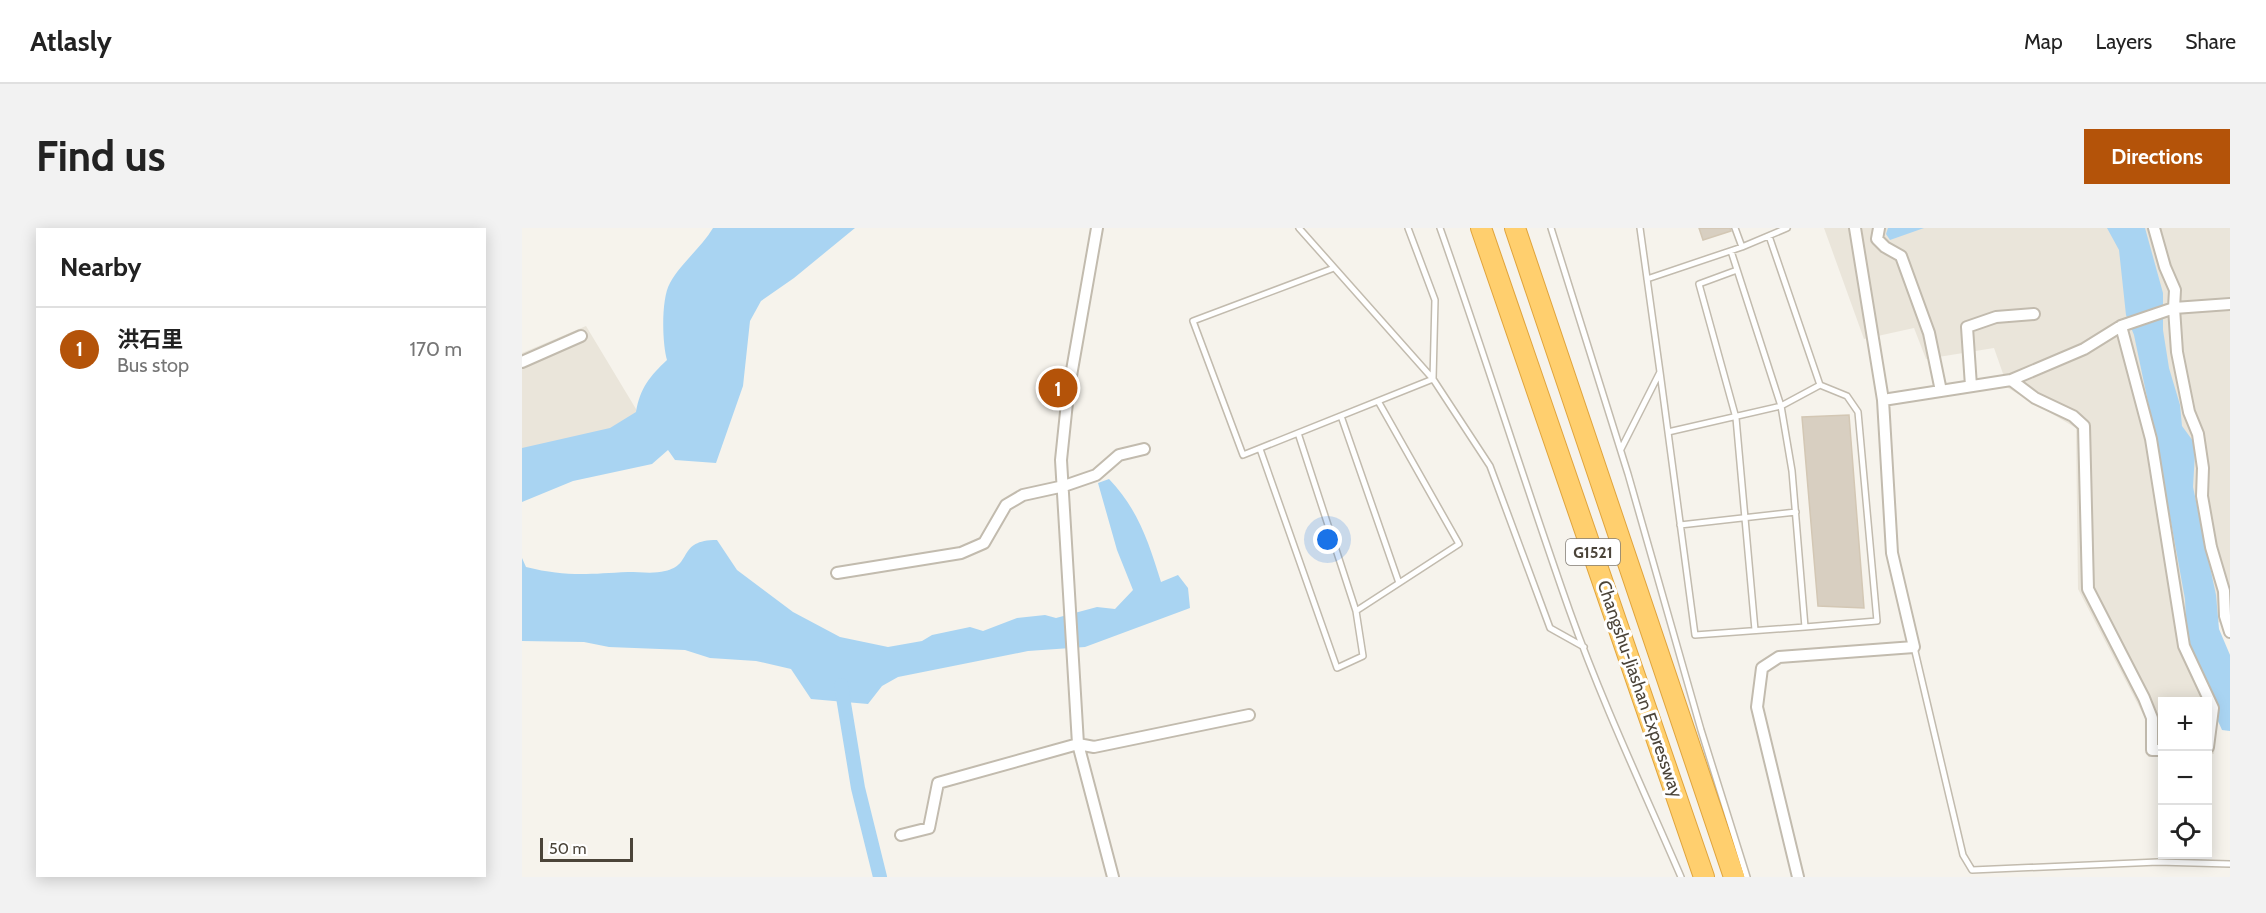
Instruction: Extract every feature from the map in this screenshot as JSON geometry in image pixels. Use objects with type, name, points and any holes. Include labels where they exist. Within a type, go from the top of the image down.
[{"type":"highway","name":"Changshu-Jiashan Expressway","points":[[1481,228],[1704,877]]},
{"type":"highway","name":"Changshu-Jiashan Expressway","points":[[1515,228],[1734,877]]},
{"type":"street","points":[[1097,228],[1068,393],[1061,460],[1075,657],[1078,744],[1113,877]]},
{"type":"street","points":[[1798,877],[1757,707],[1762,668],[1779,657],[1914,647],[1892,553],[1883,400],[1855,228]]},
{"type":"street","points":[[1879,228],[1877,239],[1885,247],[1901,256],[1929,333],[1941,391]]},
{"type":"street","points":[[2154,228],[2165,267],[2175,290],[2177,352],[2189,412],[2198,434],[2203,468],[2202,496],[2211,547],[2224,591],[2225,616],[2230,632]]},
{"type":"street","points":[[1883,400],[2011,380],[2085,349],[2121,326],[2174,308],[2230,304]]},
{"type":"street","points":[[1971,386],[1968,327],[1996,317],[2034,314]]},
{"type":"street","points":[[2121,326],[2151,439],[2184,646],[2207,697]]},
{"type":"street","points":[[522,362],[581,336]]},
{"type":"street","points":[[2011,380],[2035,398],[2073,416],[2084,426],[2088,589],[2148,708],[2152,718],[2152,750],[2158,750]]},
{"type":"street","points":[[837,573],[960,553],[984,543],[1006,505],[1023,495],[1064,486],[1096,475],[1119,455],[1144,449]]},
{"type":"street","points":[[901,835],[929,828],[938,783],[1078,744],[1094,747],[1249,715]]},
{"type":"lane","points":[[1299,228],[1433,379],[1490,466],[1550,628],[1584,646]]},
{"type":"lane","points":[[1408,228],[1435,300],[1433,379]]},
{"type":"lane","points":[[1440,228],[1584,646],[1681,877]]},
{"type":"lane","points":[[1551,228],[1621,449],[1701,730],[1748,877]]},
{"type":"lane","points":[[1640,228],[1695,635],[1877,621],[1858,412],[1847,396],[1820,385],[1769,236]]},
{"type":"lane","points":[[1735,228],[1742,247]]},
{"type":"lane","points":[[1647,279],[1742,247],[1787,228]]},
{"type":"lane","points":[[1731,251],[1780,406],[1792,471],[1804,627]]},
{"type":"lane","points":[[1334,268],[1193,321],[1244,455],[1433,379]]},
{"type":"lane","points":[[1737,270],[1699,284],[1736,418],[1755,630]]},
{"type":"lane","points":[[1621,449],[1660,372]]},
{"type":"lane","points":[[1668,432],[1780,406],[1820,385]]},
{"type":"lane","points":[[1356,611],[1459,544],[1378,401]]},
{"type":"lane","points":[[1341,416],[1399,583]]},
{"type":"lane","points":[[1260,449],[1337,668],[1364,656],[1356,611],[1298,434]]},
{"type":"lane","points":[[1680,525],[1796,512]]},
{"type":"lane","points":[[1914,647],[1963,855],[1972,870],[2158,862],[2230,864]]},
{"type":"shaded area","points":[[1824,228],[2230,228],[2230,622],[2185,623],[2187,642],[2219,708],[2214,754],[2212,754],[2212,697],[2158,697],[2158,756],[2148,757],[2146,720],[2078,589],[2076,428],[2008,388],[1994,348],[1926,359],[1914,328],[1864,339]]},
{"type":"shaded area","points":[[586,326],[645,424],[522,459],[522,353]]},
{"type":"water","points":[[713,228],[855,228],[794,278],[761,301],[750,321],[743,386],[716,463],[675,460],[668,450],[652,464],[573,481],[522,502],[522,448],[610,428],[636,412],[640,396],[647,383],[667,360],[663,321],[667,290],[685,262]]},
{"type":"water","points":[[1888,228],[1924,228],[1890,240],[1886,234]]},
{"type":"water","points":[[2107,228],[2145,228],[2163,293],[2163,330],[2169,368],[2180,405],[2182,426],[2193,441],[2195,453],[2193,487],[2216,595],[2219,629],[2230,655],[2230,731],[2222,730],[2218,721],[2219,708],[2187,642],[2185,599],[2157,445],[2134,335],[2126,315],[2119,250]]},
{"type":"water","points":[[1109,479],[1135,514],[1147,540],[1161,582],[1178,575],[1188,588],[1190,608],[1085,647],[1028,651],[898,677],[882,686],[868,704],[811,699],[791,669],[756,661],[710,658],[685,650],[609,647],[584,642],[522,641],[522,558],[526,567],[553,572],[577,574],[656,572],[674,568],[680,564],[690,548],[696,544],[717,540],[737,570],[793,612],[840,637],[888,647],[922,641],[932,635],[970,627],[983,631],[1017,618],[1045,615],[1056,618],[1097,607],[1115,609],[1133,590],[1117,550],[1098,483]]},
{"type":"building","points":[[1699,228],[1730,228],[1731,231],[1703,240]]},
{"type":"building","points":[[1849,415],[1864,608],[1818,606],[1802,417]]},
{"type":"waterway","points":[[841,685],[858,788],[880,877]]},
{"type":"place","name":"洪石里","points":[[1058,388]]}]
